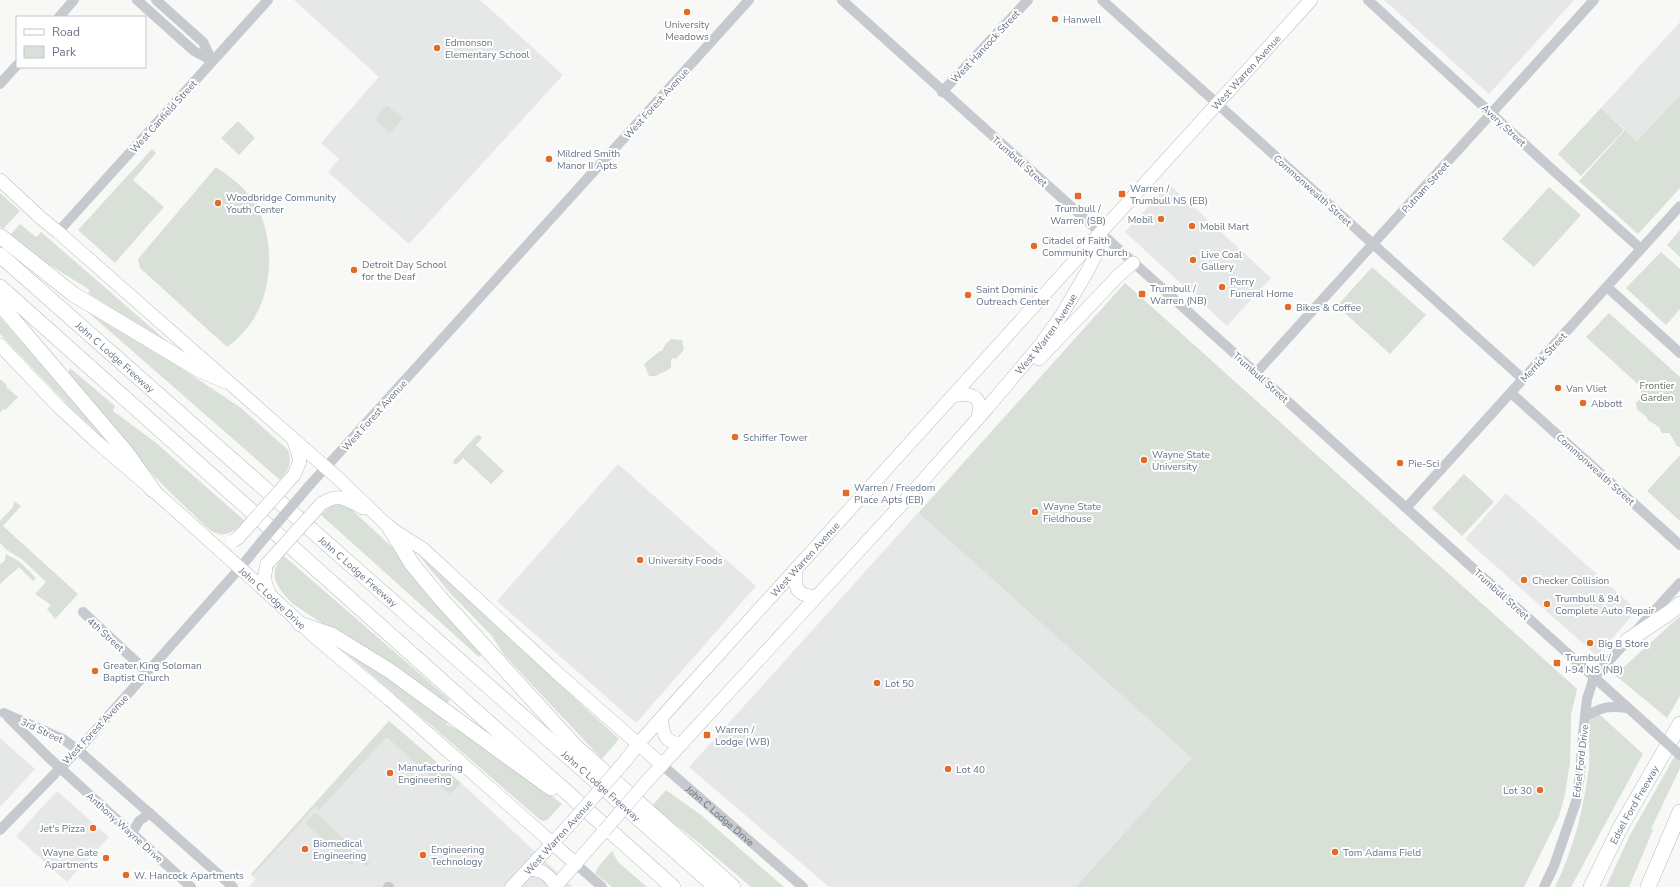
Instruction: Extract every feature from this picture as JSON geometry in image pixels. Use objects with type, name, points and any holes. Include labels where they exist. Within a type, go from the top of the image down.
[{"type":"highway","points":[[0,236],[74,294],[192,366],[226,381]]},
{"type":"highway","name":"John C Lodge Freeway","points":[[0,255],[716,887]]},
{"type":"highway","points":[[0,287],[673,887]]},
{"type":"highway","points":[[0,304],[126,452],[153,490]]},
{"type":"highway","points":[[390,528],[412,564],[441,599],[575,746],[733,887]]},
{"type":"highway","points":[[1627,641],[1680,604]]},
{"type":"highway","points":[[300,624],[332,635],[390,671],[560,794],[569,793]]},
{"type":"highway","name":"Edsel Ford Freeway","points":[[1591,887],[1620,828],[1680,724]]},
{"type":"highway","points":[[1648,887],[1680,812]]},
{"type":"main road","name":"West Warren Avenue","points":[[512,887],[572,822],[638,744],[1311,0]]},
{"type":"main road","points":[[0,180],[42,219],[326,468],[390,528]]},
{"type":"main road","name":"West Warren Avenue","points":[[555,887],[648,780],[816,598],[988,407],[1044,340],[1061,316],[1095,256],[1100,233]]},
{"type":"main road","points":[[988,407],[997,402],[1119,275],[1133,263]]},
{"type":"main road","name":"John C Lodge Drive","points":[[0,345],[59,407],[98,443],[153,490],[239,569],[270,595],[300,624],[389,699],[576,864]]},
{"type":"main road","points":[[954,396],[966,394],[976,398],[980,406],[978,418]]},
{"type":"main road","points":[[208,540],[223,545],[233,542],[294,475],[300,461],[293,439]]},
{"type":"main road","points":[[270,595],[264,578],[267,564],[321,504],[330,497],[343,497],[378,517]]},
{"type":"main road","name":"John C Lodge Drive","points":[[390,528],[423,549],[583,696],[662,765]]},
{"type":"main road","points":[[796,569],[795,582],[797,590],[804,596],[816,598]]},
{"type":"main road","points":[[661,719],[664,737],[668,740],[682,744]]},
{"type":"main road","points":[[529,869],[540,870],[546,873],[555,887]]},
{"type":"street","points":[[60,16],[74,0]]},
{"type":"street","points":[[137,0],[194,51],[212,60]]},
{"type":"street","points":[[156,0],[203,42],[212,60]]},
{"type":"street","name":"West Canfield Street","points":[[58,232],[212,60],[268,0]]},
{"type":"street","name":"West Forest Avenue","points":[[0,830],[78,750],[239,569],[308,487],[749,0]]},
{"type":"street","name":"Trumbull Street","points":[[842,0],[942,92],[1680,755]]},
{"type":"street","name":"West Hancock Street","points":[[942,92],[1028,0]]},
{"type":"street","name":"Commonwealth Street","points":[[1102,0],[1523,379]]},
{"type":"street","name":"Avery Street","points":[[1368,0],[1641,249]]},
{"type":"street","name":"Putnam Street","points":[[1256,373],[1594,0]]},
{"type":"street","points":[[0,84],[16,66]]},
{"type":"street","name":"Merrick Street","points":[[1406,508],[1680,206]]},
{"type":"street","points":[[1607,287],[1680,353]]},
{"type":"street","name":"Commonwealth Street","points":[[1511,393],[1680,545]]},
{"type":"street","points":[[1594,678],[1680,583]]},
{"type":"street","name":"4th Street","points":[[83,612],[147,672]]},
{"type":"street","name":"Edsel Ford Drive","points":[[1544,887],[1554,866],[1576,802],[1585,717],[1594,678]]},
{"type":"street","points":[[1585,717],[1609,706],[1628,708]]},
{"type":"street","name":"3rd Street","points":[[2,711],[63,739],[78,750],[97,765],[233,887]]},
{"type":"street","name":"3rd Street","points":[[2,711],[60,767]]},
{"type":"street","name":"John C Lodge Drive","points":[[662,765],[803,887]]},
{"type":"street","name":"Anthony Wayne Drive","points":[[60,767],[191,887]]},
{"type":"street","points":[[132,833],[139,821],[150,813]]},
{"type":"street","points":[[576,864],[602,887]]},
{"type":"shaded area","points":[[294,0],[480,0],[563,75],[409,244],[328,172],[339,159],[321,143],[379,77]]},
{"type":"shaded area","points":[[1384,0],[1574,0],[1489,94]]},
{"type":"shaded area","points":[[1680,22],[1680,95],[1637,141],[1601,108]]},
{"type":"shaded area","points":[[1169,184],[1271,278],[1227,326],[1125,232]]},
{"type":"shaded area","name":"Wayne State University","points":[[1125,283],[1577,689],[1571,714],[1570,762],[1565,794],[1559,816],[1524,887],[829,887],[689,767]]},
{"type":"shaded area","points":[[618,464],[756,586],[636,723],[497,601]]},
{"type":"shaded area","points":[[1506,493],[1637,610],[1597,656],[1465,539]]},
{"type":"shaded area","points":[[389,721],[471,792],[573,887],[249,887],[256,879],[251,874]]},
{"type":"shaded area","points":[[0,738],[35,769],[0,807]]},
{"type":"shaded area","points":[[57,791],[109,837],[67,882],[16,836]]},
{"type":"green space","points":[[1680,95],[1680,188],[1638,234],[1579,181],[1625,130],[1637,141]]},
{"type":"green space","points":[[387,105],[403,119],[390,133],[375,119]]},
{"type":"green space","points":[[1601,108],[1624,130],[1581,176],[1558,154]]},
{"type":"green space","points":[[238,121],[255,138],[239,155],[221,138]]},
{"type":"green space","points":[[152,149],[156,153],[133,180],[164,207],[115,263],[78,230]]},
{"type":"green space","points":[[216,167],[240,185],[252,199],[264,223],[269,250],[268,278],[261,304],[255,317],[247,328],[227,347],[140,268],[138,259]]},
{"type":"green space","points":[[1549,187],[1581,215],[1534,267],[1502,239]]},
{"type":"green space","points":[[0,193],[20,211],[3,229],[0,226]]},
{"type":"green space","points":[[20,224],[36,237],[41,232],[169,343],[167,344],[88,293],[90,290],[48,264],[10,235]]},
{"type":"green space","points":[[1680,230],[1680,257],[1667,245]]},
{"type":"green space","points":[[1661,252],[1680,269],[1680,309],[1666,325],[1626,288]]},
{"type":"green space","points":[[1372,267],[1426,315],[1390,354],[1337,306]]},
{"type":"green space","name":"Wayne State University","points":[[1125,283],[1577,689],[1571,714],[1570,762],[1565,794],[1559,816],[1524,887],[1076,887],[1192,758],[919,513]]},
{"type":"green space","points":[[85,304],[241,408],[288,450],[290,463],[286,473],[280,480],[82,307]]},
{"type":"green space","name":"Frontier Garden","points":[[1609,313],[1680,377],[1680,447],[1678,447],[1669,433],[1662,433],[1659,427],[1648,420],[1646,416],[1637,409],[1636,403],[1643,396],[1639,389],[1641,387],[1586,337]]},
{"type":"green space","points":[[0,317],[109,443],[68,405],[0,334]]},
{"type":"green space","points":[[671,339],[682,340],[684,350],[676,359],[672,358],[671,367],[668,370],[656,376],[649,376],[644,364],[662,351]]},
{"type":"green space","points":[[70,368],[115,406],[113,411],[155,442],[245,521],[234,531],[227,534],[215,533],[205,526],[159,481],[128,447],[68,375]]},
{"type":"green space","points":[[0,379],[7,385],[6,387],[18,397],[0,413]]},
{"type":"green space","points":[[480,435],[482,438],[476,445],[504,471],[491,484],[463,458],[456,465],[453,463],[476,436]]},
{"type":"green space","points":[[1680,455],[1680,521],[1647,491]]},
{"type":"green space","points":[[1464,474],[1494,502],[1462,536],[1432,508]]},
{"type":"green space","points":[[14,501],[21,506],[3,526],[78,594],[55,619],[47,609],[51,605],[35,594],[46,582],[23,560],[7,550],[0,543],[0,521],[13,507]]},
{"type":"green space","points":[[336,504],[342,504],[349,507],[392,547],[482,654],[479,657],[321,515],[328,508]]},
{"type":"green space","points":[[417,553],[619,739],[602,759],[505,656],[491,635],[450,593]]},
{"type":"green space","points":[[6,554],[20,562],[36,578],[33,581],[19,567],[0,584],[0,564],[4,562]]},
{"type":"green space","points":[[284,556],[450,700],[445,705],[293,604],[276,581],[275,569]]},
{"type":"green space","points":[[1680,616],[1680,696],[1667,718],[1615,675]]},
{"type":"green space","points":[[340,645],[449,721],[446,724],[460,731],[562,804],[547,820],[542,821],[340,648]]},
{"type":"green space","points":[[1599,714],[1643,754],[1571,887],[1555,887],[1568,858],[1581,812],[1589,766],[1589,723],[1592,718]]},
{"type":"green space","points":[[389,721],[461,783],[450,794],[387,737],[319,810],[315,807],[253,875],[251,874]]},
{"type":"green space","points":[[1680,747],[1680,768],[1651,829],[1653,830],[1629,887],[1606,887],[1629,837]]},
{"type":"green space","points":[[666,790],[701,815],[784,887],[751,887],[698,842],[652,806]]},
{"type":"green space","points":[[315,812],[370,863],[366,866],[354,856],[350,860],[354,864],[352,866],[305,823]]},
{"type":"green space","points":[[612,851],[618,862],[647,887],[612,887],[595,873],[598,867]]},
{"type":"place","name":"University Meadows","points":[[687,12]]},
{"type":"place","name":"Hanwell","points":[[1055,19]]},
{"type":"place","name":"Edmonson Elementary School","points":[[437,48]]},
{"type":"place","name":"Mildred Smith Manor II Apts","points":[[549,159]]},
{"type":"place","name":"Warren / Trumbull NS (EB)","points":[[1122,194]]},
{"type":"place","name":"Trumbull / Warren (SB)","points":[[1078,196]]},
{"type":"place","name":"Woodbridge Community Youth Center","points":[[218,203]]},
{"type":"place","name":"Mobil","points":[[1161,219]]},
{"type":"place","name":"Mobil Mart","points":[[1192,226]]},
{"type":"place","name":"Citadel of Faith Community Church","points":[[1034,246]]},
{"type":"place","name":"Live Coal Gallery","points":[[1193,260]]},
{"type":"place","name":"Detroit Day School for the Deaf","points":[[354,270]]},
{"type":"place","name":"Perry Funeral Home","points":[[1222,287]]},
{"type":"place","name":"Trumbull / Warren (NB)","points":[[1142,294]]},
{"type":"place","name":"Saint Dominic Outreach Center","points":[[968,295]]},
{"type":"place","name":"Bikes & Coffee","points":[[1288,307]]},
{"type":"place","name":"Van Vliet","points":[[1558,388]]},
{"type":"place","name":"Abbott","points":[[1583,403]]},
{"type":"place","name":"Schiffer Tower","points":[[735,437]]},
{"type":"place","name":"Wayne State University","points":[[1144,460]]},
{"type":"place","name":"Pie-Sci","points":[[1400,463]]},
{"type":"place","name":"Warren / Freedom Place Apts (EB)","points":[[846,493]]},
{"type":"place","name":"Wayne State Fieldhouse","points":[[1035,512]]},
{"type":"place","name":"University Foods","points":[[640,560]]},
{"type":"place","name":"Checker Collision","points":[[1524,580]]},
{"type":"place","name":"Trumbull & 94 Complete Auto Repair","points":[[1547,604]]},
{"type":"place","name":"Big B Store","points":[[1590,643]]},
{"type":"place","name":"Trumbull / I-94 NS (NB)","points":[[1557,663]]},
{"type":"place","name":"Greater King Soloman Baptist Church","points":[[95,671]]},
{"type":"place","name":"Lot 50","points":[[877,683]]},
{"type":"place","name":"Warren / Lodge (WB)","points":[[707,735]]},
{"type":"place","name":"Lot 40","points":[[948,769]]},
{"type":"place","name":"Manufacturing Engineering","points":[[390,773]]},
{"type":"place","name":"Lot 30","points":[[1540,790]]},
{"type":"place","name":"Jet's Pizza","points":[[93,828]]},
{"type":"place","name":"Biomedical Engineering","points":[[305,849]]},
{"type":"place","name":"Tom Adams Field","points":[[1335,852]]},
{"type":"place","name":"Engineering Technology","points":[[423,855]]},
{"type":"place","name":"Wayne Gate Apartments","points":[[106,858]]},
{"type":"place","name":"W. Hancock Apartments","points":[[126,875]]}]
